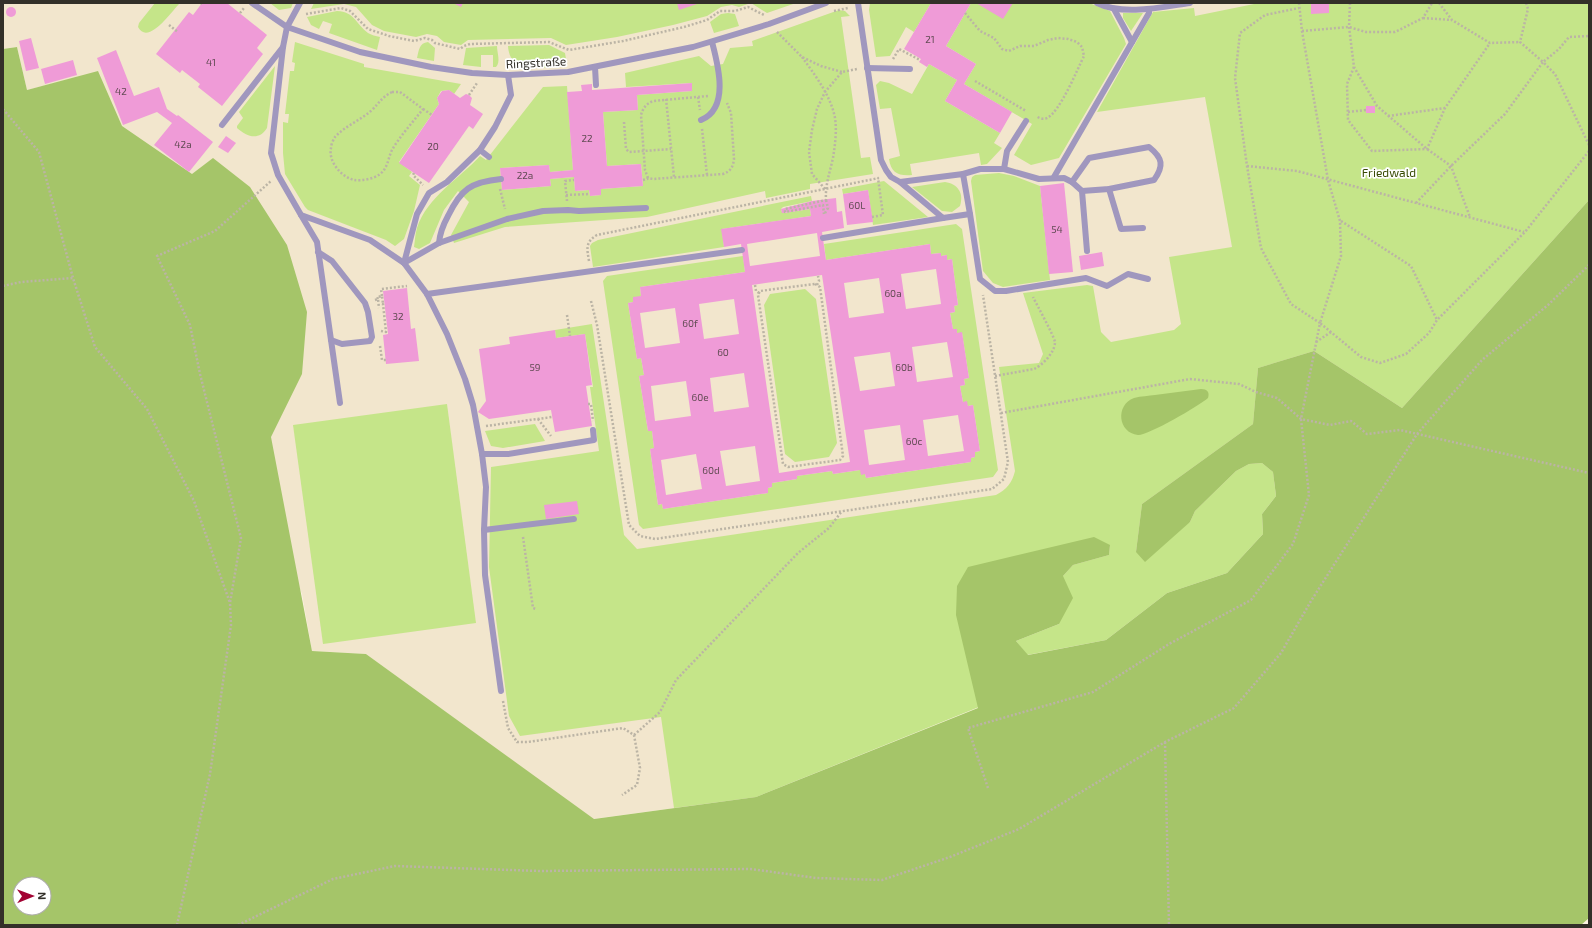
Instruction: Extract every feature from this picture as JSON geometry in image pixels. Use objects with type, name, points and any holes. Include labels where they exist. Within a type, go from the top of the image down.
[{"type":"lane","name":"Ringstraße","points":[[252,3],[287,27],[360,52],[431,67],[472,73],[508,75],[568,72],[672,52],[712,42],[769,24],[826,3]]},
{"type":"lane","points":[[300,3],[287,27],[283,47],[271,153],[278,176],[317,242],[340,403]]},
{"type":"lane","points":[[858,3],[881,160],[891,177],[900,182],[943,218]]},
{"type":"lane","points":[[1097,3],[1114,9],[1149,9],[1190,3]]},
{"type":"lane","points":[[1114,9],[1132,42]]},
{"type":"lane","points":[[1054,177],[1149,13],[1149,9]]},
{"type":"lane","points":[[701,120],[705,119],[712,112],[717,104],[719,96],[717,65],[712,42]]},
{"type":"lane","points":[[222,125],[283,47]]},
{"type":"lane","points":[[595,67],[596,85]]},
{"type":"lane","points":[[867,68],[910,69]]},
{"type":"lane","points":[[404,263],[417,214],[429,193],[447,182],[480,150],[495,127],[511,95],[508,75]]},
{"type":"lane","points":[[1004,169],[1007,151],[1026,121]]},
{"type":"lane","points":[[1072,182],[1089,158],[1149,147],[1157,154],[1161,163],[1160,172],[1154,180],[1109,189],[1082,191]]},
{"type":"lane","points":[[480,150],[489,156]]},
{"type":"lane","points":[[900,182],[963,174],[980,169],[1004,169],[1039,179],[1054,177],[1064,178],[1072,182],[1082,191],[1087,251]]},
{"type":"lane","points":[[963,174],[980,279],[994,291],[1006,291],[1086,278],[1107,286],[1128,274],[1148,279]]},
{"type":"lane","points":[[439,242],[440,233],[460,194],[471,186],[485,181],[501,179]]},
{"type":"lane","points":[[1109,189],[1121,229],[1143,228]]},
{"type":"lane","points":[[404,263],[439,242],[507,219],[543,211],[568,210],[579,212],[646,208]]},
{"type":"lane","points":[[823,238],[970,214]]},
{"type":"lane","points":[[301,215],[370,240],[404,263],[427,294],[447,334],[465,379],[473,405],[482,454],[486,487],[484,530],[485,575],[501,691]]},
{"type":"lane","points":[[427,294],[742,250]]},
{"type":"lane","points":[[318,252],[332,262],[365,303],[372,337],[370,341],[342,344],[331,340]]},
{"type":"lane","points":[[482,454],[508,454],[594,440],[593,430]]},
{"type":"lane","points":[[484,530],[574,519]]},
{"type":"path","points":[[846,3],[846,9]]},
{"type":"path","points":[[831,11],[846,9],[858,3]]},
{"type":"path","points":[[988,788],[968,728],[1092,692],[1170,644],[1251,600],[1293,544],[1309,495],[1301,419],[1320,323],[1341,256],[1340,221],[1328,180],[1302,31],[1299,3]]},
{"type":"path","points":[[1350,3],[1350,28],[1354,67],[1377,106],[1427,149],[1451,166],[1470,217]]},
{"type":"path","points":[[1423,18],[1432,3]]},
{"type":"path","points":[[1439,3],[1452,20],[1490,43],[1520,42],[1543,62],[1555,74],[1589,145]]},
{"type":"path","points":[[1520,42],[1528,9],[1526,3]]},
{"type":"path","points":[[294,14],[298,15],[341,8],[350,11],[368,29],[389,36],[414,41],[425,38],[432,40],[435,43],[460,49],[470,44],[549,42],[569,50],[684,27],[707,20],[720,11],[736,11],[748,7],[764,15],[771,13]]},
{"type":"path","points":[[1299,8],[1265,15],[1240,33],[1235,78],[1247,166],[1261,248],[1291,304],[1320,323],[1361,357],[1380,363],[1406,354],[1429,333],[1437,320],[1525,232],[1589,151]]},
{"type":"path","points":[[240,13],[243,9],[250,12]]},
{"type":"path","points":[[965,13],[980,31],[994,38],[1002,49],[1009,50],[1020,46],[1034,46],[1048,40],[1058,38],[1077,42],[1082,47],[1084,56],[1056,111],[1047,118],[1040,119],[1034,115]]},
{"type":"path","points":[[1302,31],[1350,28],[1366,32],[1395,32],[1423,18],[1452,20]]},
{"type":"path","points":[[168,25],[177,32]]},
{"type":"path","points":[[782,28],[775,31],[802,57],[825,92],[834,114],[836,136],[833,158],[825,189],[828,208],[824,214],[823,205],[785,212],[785,209],[826,200]]},
{"type":"path","points":[[1416,203],[1451,166],[1505,114],[1543,62],[1559,49],[1569,37],[1589,36]]},
{"type":"path","points":[[1427,149],[1445,108],[1490,43]]},
{"type":"path","points":[[892,61],[899,49],[919,59]]},
{"type":"path","points":[[802,57],[821,66],[842,72],[867,68]]},
{"type":"path","points":[[1354,67],[1347,84],[1348,120],[1372,151],[1427,149]]},
{"type":"path","points":[[825,189],[812,174],[810,152],[812,130],[817,109],[825,92],[842,72]]},
{"type":"path","points":[[470,81],[484,82]]},
{"type":"path","points":[[975,81],[1027,111]]},
{"type":"path","points":[[469,95],[477,82]]},
{"type":"path","points":[[423,109],[392,151],[385,168],[379,175],[368,179],[354,180],[344,175],[334,165],[330,156],[331,147],[335,138],[372,110],[382,98],[392,92],[400,92],[432,115]]},
{"type":"path","points":[[643,180],[647,180],[648,178],[674,178],[728,172],[733,166],[734,159],[732,113],[727,102],[719,96],[653,101],[648,103],[643,109],[641,115],[645,170],[648,178]]},
{"type":"path","points":[[698,97],[707,175]]},
{"type":"path","points":[[666,100],[674,178]]},
{"type":"path","points":[[1388,116],[1445,108]]},
{"type":"path","points":[[3,109],[39,152],[73,278],[95,347],[147,409],[194,501],[230,603]]},
{"type":"path","points":[[1348,112],[1366,110]]},
{"type":"path","points":[[624,122],[626,149],[629,152],[671,149]]},
{"type":"path","points":[[1247,166],[1297,171],[1525,232]]},
{"type":"path","points":[[589,264],[586,247],[589,240],[597,235],[878,178],[886,170]]},
{"type":"path","points":[[414,173],[413,175],[418,179]]},
{"type":"path","points":[[177,925],[210,774],[230,625],[230,603],[241,538],[200,374],[190,325],[157,256],[215,230],[278,176]]},
{"type":"path","points":[[872,217],[883,215],[878,178]]},
{"type":"path","points":[[568,210],[565,181],[574,180]]},
{"type":"path","points":[[500,189],[507,219]]},
{"type":"path","points":[[566,196],[590,194]]},
{"type":"path","points":[[1340,221],[1411,266],[1437,320]]},
{"type":"path","points":[[238,925],[333,879],[395,866],[540,871],[752,869],[816,878],[882,880],[950,856],[1019,829],[1165,742],[1234,708],[1281,653],[1417,434],[1482,360],[1548,305],[1589,265]]},
{"type":"path","points":[[817,285],[819,281],[818,276]]},
{"type":"path","points":[[3,286],[21,282],[73,278]]},
{"type":"path","points":[[592,301],[629,525],[640,536],[655,539],[992,489],[1004,479],[1008,462],[980,279]]},
{"type":"path","points":[[759,293],[760,291],[815,284],[817,285]]},
{"type":"path","points":[[755,285],[756,291],[759,293],[758,295],[783,464],[788,467],[840,460],[843,456],[820,288],[817,285]]},
{"type":"path","points":[[383,304],[381,289],[407,286]]},
{"type":"path","points":[[995,376],[1034,369],[1040,366],[1052,351],[1055,343],[1053,336],[1033,296],[1031,287]]},
{"type":"path","points":[[378,299],[377,296],[382,296]]},
{"type":"path","points":[[567,315],[570,336]]},
{"type":"path","points":[[1316,342],[1331,332]]},
{"type":"path","points":[[370,341],[379,340],[382,360],[386,360]]},
{"type":"path","points":[[1001,413],[1190,379],[1239,384],[1256,392],[1277,398],[1301,419],[1330,425],[1351,421],[1367,434],[1400,430],[1589,473]]},
{"type":"path","points":[[588,404],[590,404],[591,413]]},
{"type":"path","points":[[477,427],[552,417]]},
{"type":"path","points":[[538,419],[549,436],[553,437]]},
{"type":"path","points":[[634,735],[660,712],[676,680],[798,554],[829,528],[842,511]]},
{"type":"path","points":[[523,537],[533,608],[536,609]]},
{"type":"path","points":[[501,691],[508,728],[517,742],[528,742],[623,728],[634,735],[640,768],[637,785],[622,795]]},
{"type":"path","points":[[1165,742],[1169,925]]},
{"type":"shaded area","points":[[3,3],[1588,3],[1589,200],[1402,408],[1399,406],[756,797],[593,819],[366,654],[312,651],[302,594],[98,72],[27,90],[17,47],[3,49]]},
{"type":"green space","points":[[155,3],[180,3],[159,26],[148,33],[142,32],[138,27],[139,23]]},
{"type":"green space","points":[[270,3],[293,3],[291,8],[279,10]]},
{"type":"green space","points":[[314,3],[751,3],[739,7],[732,5],[721,7],[707,16],[673,25],[617,37],[566,45],[551,38],[468,40],[461,45],[444,42],[437,36],[427,34],[416,37],[384,31],[372,25],[356,7],[344,4],[311,9]]},
{"type":"green space","points":[[751,3],[796,3],[767,13]]},
{"type":"green space","points":[[870,3],[931,3],[914,32],[906,27],[890,56],[876,57],[869,10]]},
{"type":"green space","points":[[971,3],[1089,3],[1110,11],[1126,44],[1059,158],[1031,165],[1014,155],[1032,124],[964,84],[976,64],[946,46]]},
{"type":"green space","name":"Friedwald","points":[[1259,3],[1589,4],[1589,200],[1402,408],[1314,351],[1258,368],[1253,424],[1142,504],[1136,552],[1190,522],[1195,511],[1236,471],[1249,464],[1262,463],[1273,472],[1276,496],[1262,514],[1263,534],[1227,573],[1167,593],[1106,640],[1027,655],[1016,641],[1059,624],[1063,576],[1073,565],[1109,555],[1110,545],[957,615],[979,707],[756,797],[674,808],[661,717],[520,736],[509,716],[489,567],[491,467],[599,451],[590,387],[593,387],[585,334],[556,338],[555,330],[592,324],[624,535],[637,549],[996,495],[1008,485],[1015,471],[999,367],[1039,363],[1043,354],[1023,293],[1087,285],[1093,286],[1101,332],[1111,342],[1174,330],[1181,324],[1169,257],[1232,247],[1205,97],[1097,112],[1153,12],[1194,8],[1195,16]]},
{"type":"green space","points":[[839,10],[845,11],[850,16],[841,17],[861,158],[870,157],[873,174],[810,184],[810,189],[766,198],[765,191],[647,217],[505,227],[454,243],[451,235],[469,202],[458,191],[444,210],[430,243],[419,249],[414,247],[417,228],[428,207],[444,189],[480,156],[486,160],[543,87],[567,86],[573,170],[550,172],[549,165],[500,168],[502,190],[551,186],[550,179],[574,177],[575,191],[589,190],[590,196],[601,195],[601,189],[643,186],[641,164],[607,166],[603,112],[638,110],[637,95],[692,91],[692,83],[626,87],[625,73],[699,56],[711,66],[723,64],[730,48],[753,46],[752,41]]},
{"type":"green space","points":[[337,11],[348,13],[368,33],[380,37],[377,50],[329,33],[332,24],[323,21],[319,29],[311,25],[307,17]]},
{"type":"green space","points":[[1123,13],[1143,13],[1131,31],[1123,18]]},
{"type":"green space","points":[[721,14],[735,14],[739,26],[714,33],[710,22]]},
{"type":"green space","points":[[295,42],[364,64],[364,67],[461,84],[454,94],[449,90],[441,91],[437,98],[439,104],[399,162],[412,172],[409,176],[420,185],[414,211],[404,239],[395,246],[386,240],[308,210],[285,174],[283,122],[288,123],[289,114],[285,114],[290,71],[294,71],[295,63],[292,62]]},
{"type":"green space","points":[[428,42],[435,48],[434,61],[417,58],[421,45]]},
{"type":"green space","points":[[549,45],[565,53],[567,65],[539,68],[522,66],[515,62],[510,56],[508,46]]},
{"type":"green space","points":[[497,46],[499,60],[496,67],[493,67],[493,55],[481,55],[481,67],[463,65],[466,48]]},
{"type":"green space","points":[[17,47],[27,90],[98,71],[122,126],[192,174],[213,158],[250,187],[287,245],[307,312],[302,374],[271,437],[312,651],[366,654],[594,819],[756,797],[978,708],[956,615],[957,586],[968,567],[1094,537],[1110,545],[1109,555],[1073,565],[1063,576],[1073,598],[1059,624],[1016,641],[1028,655],[1106,640],[1167,593],[1227,573],[1263,534],[1262,514],[1276,496],[1273,472],[1262,463],[1249,464],[1236,471],[1195,511],[1190,522],[1145,562],[1136,552],[1142,504],[1253,424],[1258,368],[1314,351],[1402,408],[1589,200],[1589,918],[1581,925],[3,925],[3,49]]},
{"type":"green space","points":[[929,64],[957,80],[945,101],[1000,133],[994,143],[1002,148],[987,164],[981,165],[979,153],[910,164],[912,175],[896,173],[891,168],[889,159],[900,156],[891,108],[880,109],[876,85],[880,81],[889,83],[912,94]]},
{"type":"green space","points":[[275,66],[267,128],[264,132],[257,136],[245,134],[237,128],[243,118],[239,112]]},
{"type":"green space","points":[[999,173],[1014,176],[1040,186],[1050,280],[1003,287],[993,283],[983,271],[971,181],[972,177],[975,175]]},
{"type":"green space","points":[[884,181],[928,217],[873,225],[868,190],[843,194],[842,189]]},
{"type":"green space","points":[[945,182],[957,187],[961,197],[960,206],[952,212],[942,211],[912,187]]},
{"type":"green space","points":[[811,196],[812,201],[783,207],[781,209],[784,213],[810,209],[811,216],[722,229],[724,247],[593,267],[590,246],[598,240]]},
{"type":"green space","points":[[956,224],[962,229],[998,470],[993,477],[643,529],[639,525],[603,281],[607,276],[743,256],[745,272],[640,287],[641,296],[633,302],[628,303],[637,359],[641,358],[644,375],[639,376],[648,431],[652,431],[654,448],[650,449],[658,505],[662,504],[663,509],[768,493],[768,488],[772,487],[772,483],[797,479],[797,476],[832,471],[833,474],[860,470],[865,474],[866,478],[971,462],[971,458],[975,457],[975,452],[980,451],[973,405],[968,406],[963,402],[960,386],[965,385],[964,379],[969,378],[962,333],[957,333],[957,329],[953,329],[950,313],[955,312],[954,306],[958,305],[952,259],[947,260],[947,255],[941,256],[941,253],[931,254],[930,244],[826,260],[824,244]]},
{"type":"green space","points":[[805,289],[816,299],[837,443],[829,457],[795,462],[785,454],[764,305],[770,294]]},
{"type":"green space","points":[[1201,389],[1208,391],[1208,398],[1151,431],[1138,435],[1131,433],[1123,424],[1121,418],[1124,406],[1134,398]]},
{"type":"green space","points":[[447,404],[476,623],[323,644],[293,425]]},
{"type":"green space","points":[[535,424],[545,441],[503,448],[491,446],[485,431]]},
{"type":"building","points":[[202,3],[227,3],[267,35],[257,48],[263,54],[222,106],[198,87],[200,84],[182,70],[180,73],[156,54],[189,12],[193,15]]},
{"type":"building","points":[[453,3],[463,3],[461,7]]},
{"type":"building","points":[[677,3],[700,3],[679,10]]},
{"type":"building","points":[[931,3],[971,3],[946,46],[976,64],[964,84],[1012,112],[1000,133],[945,101],[957,80],[929,64],[927,67],[919,62],[921,59],[904,49]]},
{"type":"building","points":[[976,3],[1013,3],[1003,19]]},
{"type":"building","points":[[1311,3],[1329,3],[1329,13],[1311,14]]},
{"type":"building","points":[[11,7],[16,12],[11,17],[6,12]]},
{"type":"building","points":[[31,38],[39,68],[26,71],[19,41]]},
{"type":"building","points":[[116,50],[134,96],[159,87],[167,109],[177,116],[178,115],[213,142],[189,172],[154,145],[172,123],[157,112],[123,125],[97,58]]},
{"type":"building","points":[[73,60],[77,75],[45,84],[41,69]]},
{"type":"building","points":[[692,83],[692,91],[637,95],[638,110],[603,112],[607,166],[641,164],[643,186],[601,189],[601,195],[590,196],[589,190],[575,191],[574,177],[550,179],[551,186],[502,190],[500,168],[549,165],[550,172],[573,170],[567,92],[582,91],[581,85],[592,84],[592,90]]},
{"type":"building","points":[[449,90],[460,98],[466,94],[469,95],[472,98],[470,105],[483,114],[473,129],[469,126],[429,183],[399,163],[439,104],[437,98],[442,91]]},
{"type":"building","points":[[1366,106],[1375,106],[1375,113],[1366,113]]},
{"type":"building","points":[[226,136],[236,143],[228,153],[218,147]]},
{"type":"building","points":[[1064,183],[1073,272],[1049,274],[1040,186]]},
{"type":"building","points":[[868,190],[873,222],[847,225],[843,194]]},
{"type":"building","points":[[836,198],[837,212],[842,211],[844,228],[822,232],[826,260],[930,244],[931,254],[941,253],[941,256],[947,255],[947,260],[952,259],[958,305],[954,306],[955,312],[950,313],[953,329],[957,329],[957,333],[962,332],[969,378],[964,379],[965,385],[960,386],[963,402],[967,401],[968,406],[973,405],[980,451],[975,452],[975,457],[971,458],[971,462],[866,478],[865,474],[861,475],[860,470],[833,474],[832,471],[797,476],[797,479],[772,483],[772,487],[768,488],[768,493],[663,509],[662,504],[658,505],[650,449],[654,448],[652,431],[648,431],[639,376],[644,375],[641,358],[637,359],[628,303],[633,302],[633,297],[641,296],[640,287],[745,272],[741,244],[724,247],[721,229],[811,216],[810,209],[782,213],[781,209],[812,201]],"holes":[[[817,233],[820,256],[750,266],[747,244]],[[936,269],[941,304],[906,309],[901,274]],[[822,275],[850,462],[779,473],[752,285]],[[879,278],[884,313],[849,318],[844,283]],[[734,299],[739,334],[704,339],[699,304]],[[675,308],[680,343],[645,348],[640,313]],[[947,342],[953,377],[917,382],[912,347]],[[890,352],[895,386],[860,391],[854,357]],[[744,373],[749,407],[714,412],[710,378]],[[686,381],[691,416],[655,421],[651,386]],[[958,415],[964,451],[928,456],[923,420]],[[900,425],[905,460],[869,465],[864,430]],[[755,446],[760,481],[726,486],[720,451]],[[696,454],[702,489],[666,495],[661,460]]]},
{"type":"building","points":[[1102,252],[1104,266],[1081,270],[1079,256]]},
{"type":"building","points":[[407,288],[411,329],[415,328],[419,361],[386,364],[383,335],[388,334],[383,291]]},
{"type":"building","points":[[555,330],[556,338],[585,334],[592,385],[586,386],[592,426],[555,432],[551,410],[489,419],[478,412],[486,401],[479,349],[510,344],[509,337]]},
{"type":"building","points":[[577,501],[579,514],[546,519],[544,505]]}]
